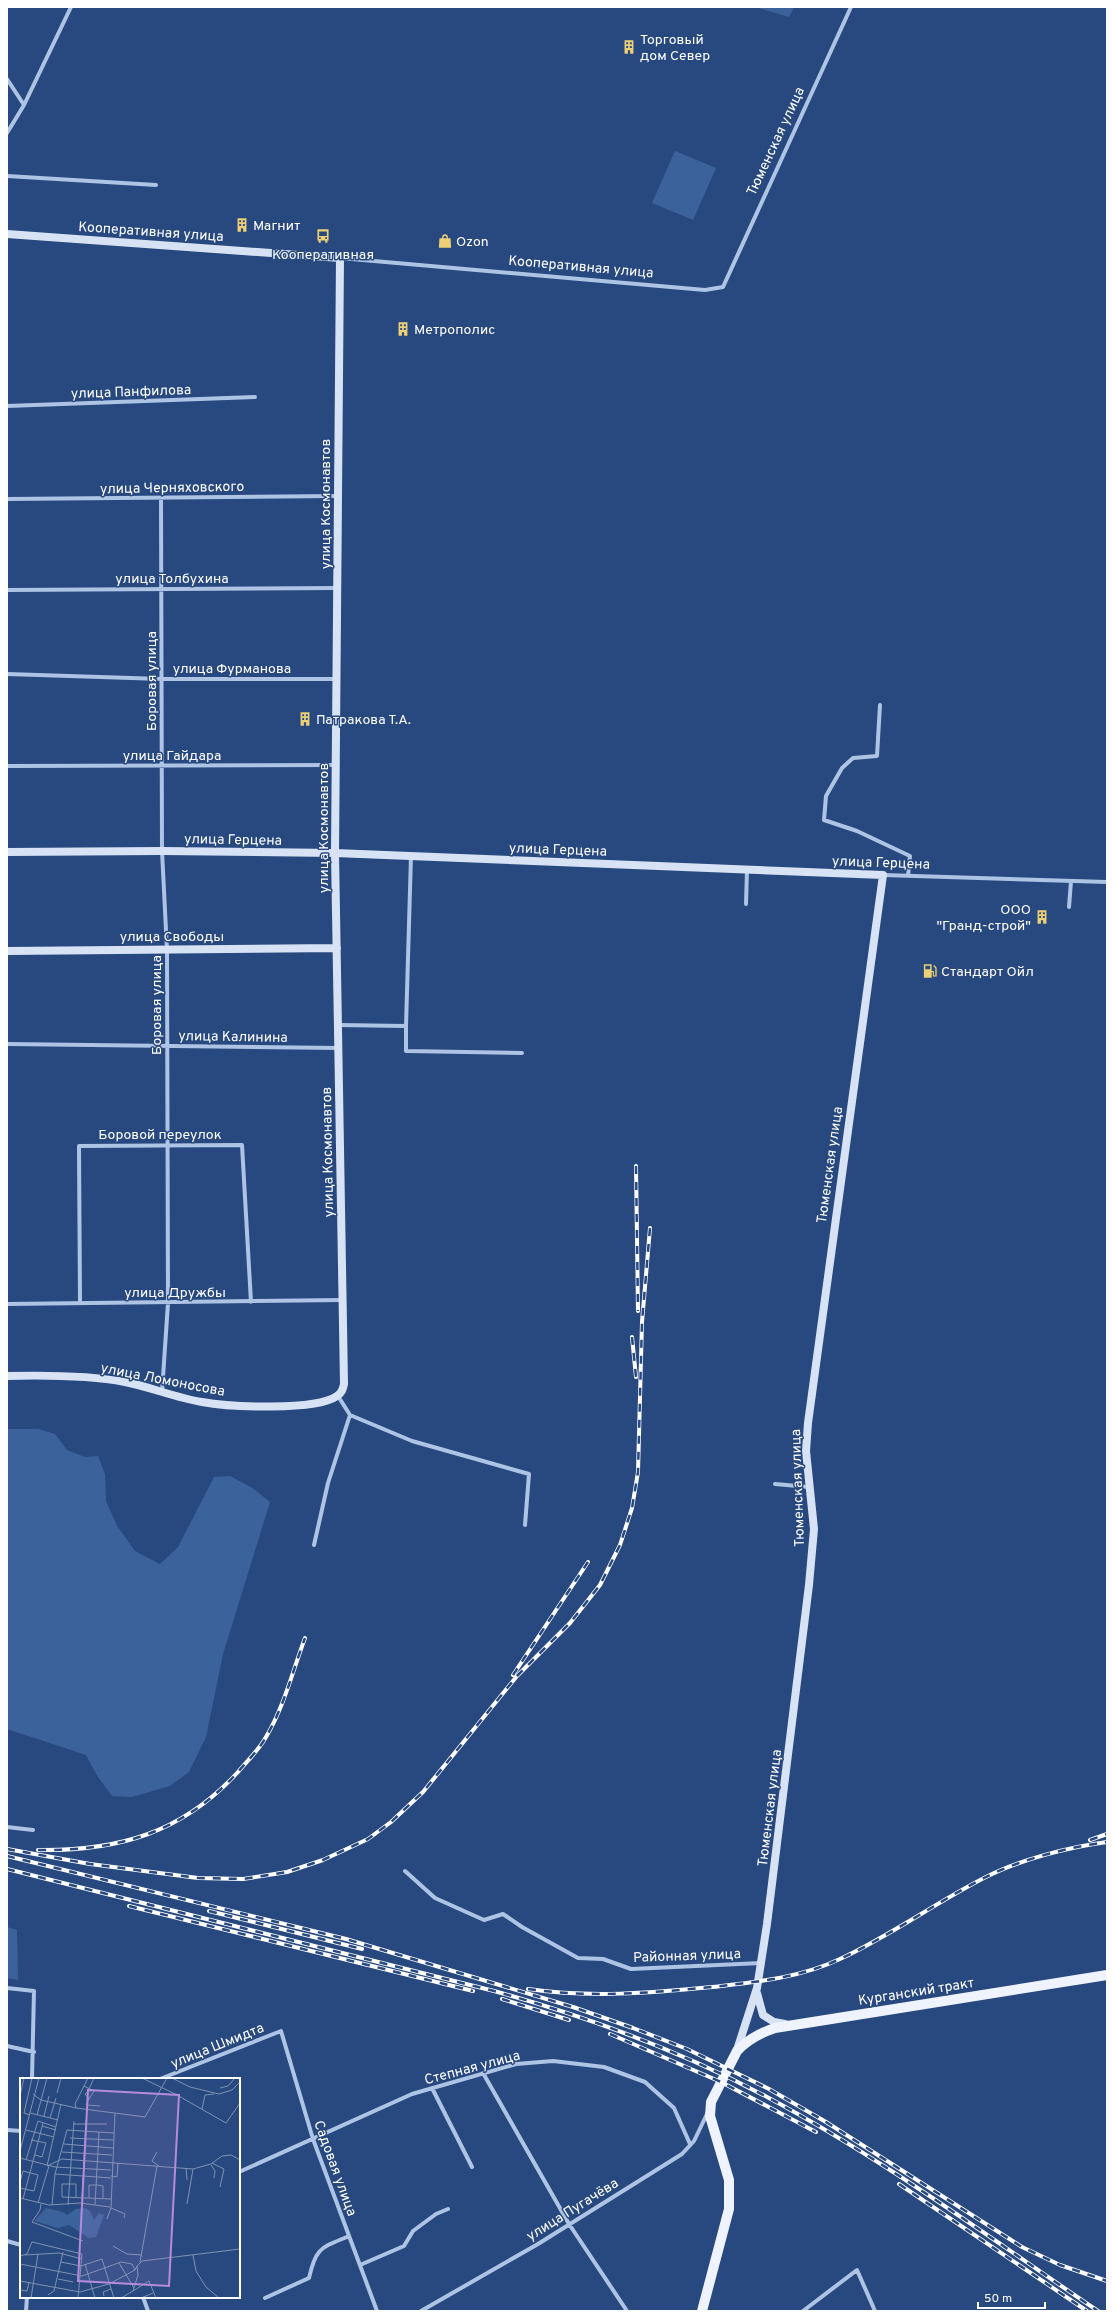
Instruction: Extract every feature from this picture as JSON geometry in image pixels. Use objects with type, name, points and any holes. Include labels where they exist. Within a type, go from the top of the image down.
[{"type":"main road","name":"Курганский тракт","points":[[737,2051],[754,2037],[762,2033],[800,2024],[1107,1975]]},
{"type":"main road","points":[[702,2311],[729,2209],[730,2198],[729,2180],[711,2125],[711,2102],[737,2051]]},
{"type":"street","points":[[7,133],[24,105],[71,7]]},
{"type":"street","name":"Тюменская улица","points":[[723,287],[851,7]]},
{"type":"street","points":[[7,79],[24,105]]},
{"type":"street","points":[[7,176],[156,185]]},
{"type":"street","name":"Кооперативная улица","points":[[7,234],[340,258],[699,289],[723,287]]},
{"type":"street","name":"улица Космонавтов","points":[[338,1396],[342,1391],[344,1384],[335,853],[340,258]]},
{"type":"street","name":"улица Панфилова","points":[[7,406],[255,397]]},
{"type":"street","name":"улица Черняховского","points":[[7,499],[338,496]]},
{"type":"street","name":"Боровая улица","points":[[161,498],[162,850],[167,950],[168,1303],[162,1392]]},
{"type":"street","name":"улица Толбухина","points":[[7,590],[338,588]]},
{"type":"street","name":"улица Фурманова","points":[[7,674],[162,679],[337,679]]},
{"type":"street","points":[[880,705],[877,756],[853,758],[842,768],[826,796],[824,820],[857,831],[910,856],[908,876]]},
{"type":"street","name":"улица Гайдара","points":[[7,766],[162,767],[336,765]]},
{"type":"street","name":"улица Герцена","points":[[7,852],[162,850],[335,853],[747,870],[1107,882]]},
{"type":"street","points":[[411,856],[406,1051],[522,1053]]},
{"type":"street","points":[[746,904],[747,870]]},
{"type":"street","name":"Тюменская улица","points":[[737,2051],[757,1988],[761,1963],[809,1585],[814,1529],[806,1451],[808,1423],[883,875]]},
{"type":"street","points":[[1069,907],[1071,881]]},
{"type":"street","name":"улица Свободы","points":[[7,951],[337,948]]},
{"type":"street","points":[[338,1026],[406,1026]]},
{"type":"street","name":"улица Калинина","points":[[7,1044],[338,1048]]},
{"type":"street","name":"Боровой переулок","points":[[80,1303],[79,1146],[167,1144],[242,1145],[251,1302]]},
{"type":"street","name":"улица Дружбы","points":[[7,1304],[343,1300]]},
{"type":"street","name":"улица Ломоносова","points":[[7,1376],[97,1379],[126,1382],[197,1401],[226,1405],[309,1405],[338,1396]]},
{"type":"street","points":[[338,1396],[350,1415],[412,1441],[529,1474],[524,1525]]},
{"type":"street","points":[[314,1545],[328,1483],[350,1415]]},
{"type":"street","points":[[775,1484],[810,1486]]},
{"type":"street","points":[[7,1827],[33,1830]]},
{"type":"street","name":"Районная улица","points":[[405,1871],[435,1898],[484,1920],[503,1914],[522,1927],[578,1958],[603,1959],[631,1969],[761,1963]]},
{"type":"street","points":[[7,1988],[34,1992],[34,2052],[32,2078]]},
{"type":"street","points":[[757,1988],[760,2008],[768,2020],[785,2024],[800,2024]]},
{"type":"street","name":"улица Шмидта","points":[[163,2078],[281,2031]]},
{"type":"street","name":"Садовая улица","points":[[281,2031],[313,2139],[377,2311]]},
{"type":"street","points":[[7,2046],[34,2052]]},
{"type":"street","name":"Степная улица","points":[[240,2172],[412,2094],[516,2064],[553,2061],[604,2066],[645,2082],[674,2108],[690,2144]]},
{"type":"street","points":[[483,2073],[569,2224],[627,2311]]},
{"type":"street","points":[[432,2088],[472,2167]]},
{"type":"street","name":"улица Пугачёва","points":[[421,2311],[569,2224],[682,2154],[703,2124],[711,2102]]},
{"type":"street","points":[[7,2130],[20,2131]]},
{"type":"street","points":[[360,2265],[404,2246],[413,2231],[436,2214],[448,2209]]},
{"type":"street","points":[[265,2298],[309,2278],[314,2257],[322,2248],[348,2236]]},
{"type":"street","points":[[7,2241],[20,2245]]},
{"type":"street","points":[[803,2311],[857,2270],[875,2311]]},
{"type":"street","points":[[26,2311],[27,2298]]},
{"type":"street","points":[[143,2298],[148,2311]]},
{"type":"shaded area","points":[[755,7],[794,7],[789,17]]},
{"type":"shaded area","points":[[675,151],[716,168],[693,220],[652,203]]},
{"type":"shaded area","points":[[7,1429],[38,1429],[55,1434],[67,1450],[85,1457],[98,1456],[105,1474],[106,1501],[117,1526],[135,1551],[160,1564],[178,1547],[214,1477],[230,1476],[254,1489],[270,1502],[223,1654],[206,1737],[189,1772],[170,1786],[132,1797],[112,1796],[98,1777],[86,1755],[7,1729]]},
{"type":"shaded area","points":[[7,1927],[17,1930],[18,1980],[7,1978]]},
{"type":"railway","points":[[636,1166],[638,1311]]},
{"type":"railway","points":[[7,1849],[90,1864],[198,1878],[243,1879],[287,1872],[323,1860],[368,1839],[391,1822],[423,1792],[517,1676],[570,1623],[600,1585],[620,1545],[632,1508],[638,1472],[642,1322],[650,1228]]},
{"type":"railway","points":[[632,1337],[636,1377]]},
{"type":"railway","points":[[513,1675],[588,1562]]},
{"type":"railway","points":[[38,1850],[96,1847],[122,1842],[171,1824],[195,1810],[217,1793],[238,1772],[266,1737],[283,1701],[305,1638]]},
{"type":"railway","points":[[1090,1840],[1107,1834]]},
{"type":"railway","points":[[528,1989],[551,1992],[597,1994],[643,1993],[761,1981],[809,1971],[859,1950],[997,1871],[1044,1855],[1107,1842]]},
{"type":"railway","points":[[7,1856],[346,1939],[573,2007],[633,2028],[687,2049],[769,2089],[826,2122],[1022,2247],[1060,2265],[1107,2281]]},
{"type":"railway","points":[[7,1869],[494,1991],[564,2012],[634,2036],[734,2080],[810,2121],[936,2200],[1098,2311]]},
{"type":"railway","points":[[129,1906],[473,1991]]},
{"type":"railway","points":[[209,1911],[362,1949]]},
{"type":"railway","points":[[502,1999],[569,2020]]},
{"type":"railway","points":[[610,2034],[721,2082],[816,2132]]},
{"type":"railway","points":[[899,2184],[1087,2311]]},
{"type":"place","name":"Торговый дом Север","points":[[629,47]]},
{"type":"place","name":"Магнит","points":[[242,225]]},
{"type":"place","name":"Кооперативная","points":[[323,236]]},
{"type":"place","name":"Ozon","points":[[445,241]]},
{"type":"place","name":"Метрополис","points":[[403,329]]},
{"type":"place","name":"Патракова Т.А.","points":[[305,719]]},
{"type":"place","name":"ООО \"Гранд-строй\"","points":[[1042,917]]},
{"type":"place","name":"Стандарт Ойл","points":[[930,971]]}]
